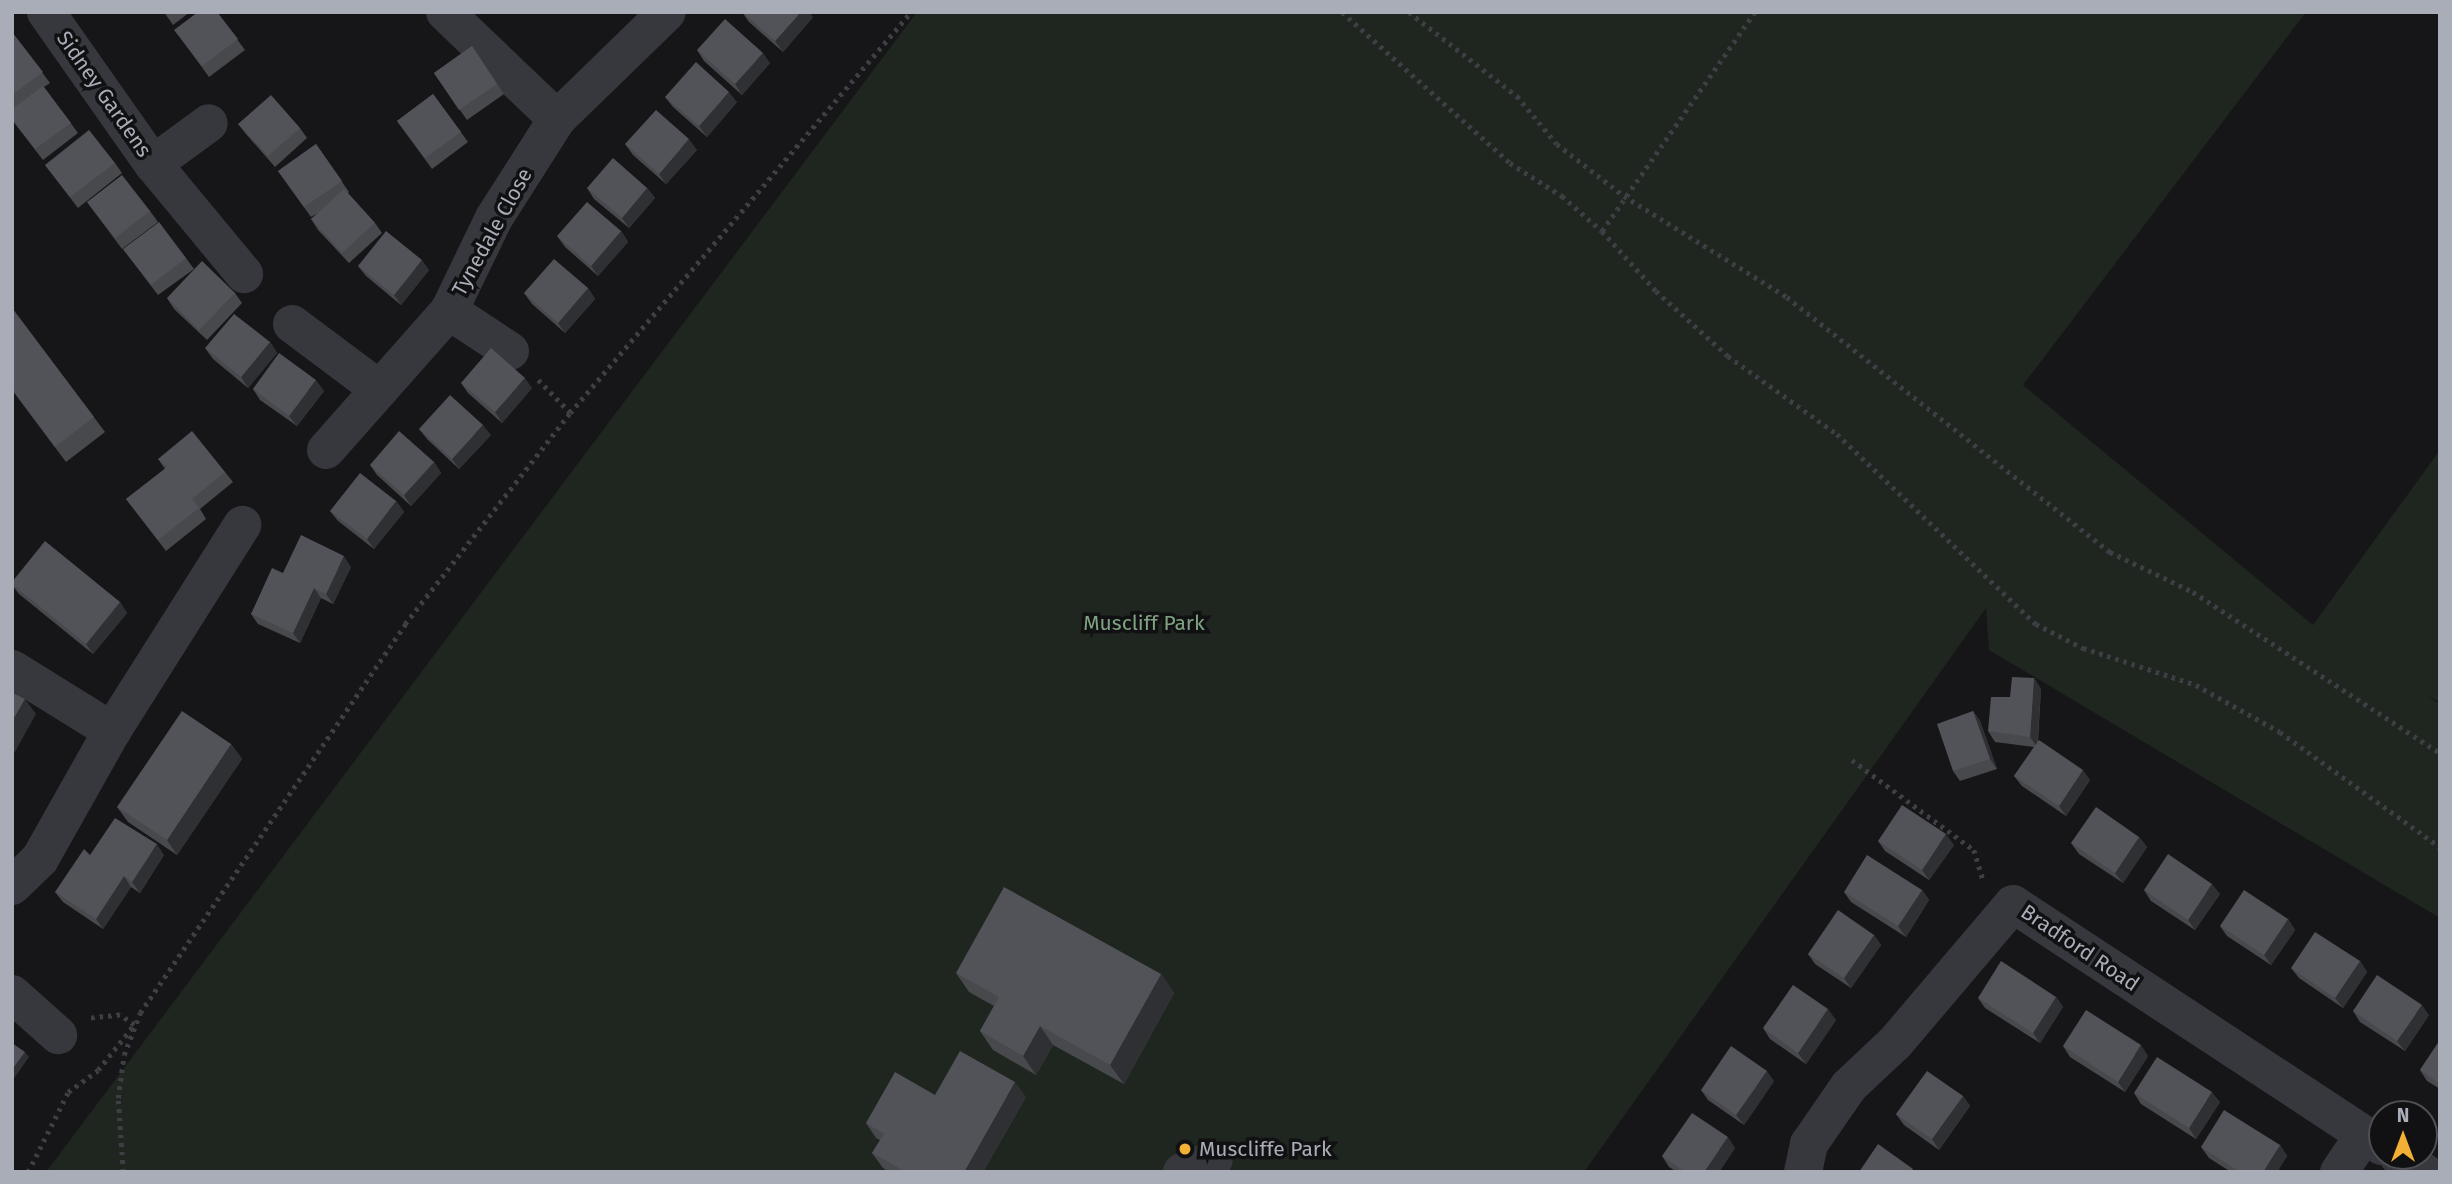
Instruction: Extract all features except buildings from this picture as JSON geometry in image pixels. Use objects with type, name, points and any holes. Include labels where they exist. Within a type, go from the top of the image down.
[{"type":"street","points":[[445,12],[558,119]]},
{"type":"street","name":"Tynedale Close","points":[[326,450],[449,311],[494,218],[558,119],[667,12]]},
{"type":"street","name":"Sidney Gardens","points":[[58,17],[153,164],[244,274]]},
{"type":"street","name":"Sidney Gardens","points":[[153,164],[209,123]]},
{"type":"street","name":"Tynedale Close","points":[[449,311],[510,351]]},
{"type":"street","points":[[292,324],[379,389]]},
{"type":"street","points":[[12,886],[40,859],[154,658],[242,525]]},
{"type":"street","points":[[12,669],[112,732]]},
{"type":"street","name":"Bradford Road","points":[[1803,1172],[1809,1144],[1849,1086],[1895,1044],[1999,895],[2368,1137]]},
{"type":"street","points":[[12,994],[58,1034]]},
{"type":"street","name":"Bradford Road","points":[[2339,1172],[2368,1145]]},
{"type":"path","points":[[28,1172],[68,1092],[99,1070],[134,1025],[405,624],[570,413],[911,12]]},
{"type":"path","points":[[1342,12],[1510,163],[1562,196],[1602,231],[1656,291],[1708,338],[1837,434],[2036,624],[2083,648],[2196,685],[2280,732],[2440,848]]},
{"type":"path","points":[[1409,12],[1517,96],[1558,144],[1624,196],[1787,297],[2110,552],[2193,592],[2440,753]]},
{"type":"path","points":[[1602,231],[1755,12]]},
{"type":"path","points":[[510,351],[570,413]]},
{"type":"path","points":[[1852,760],[1974,850],[1999,895]]},
{"type":"path","points":[[122,1172],[118,1098],[134,1025]]},
{"type":"green space","name":"Muscliff Park","points":[[917,12],[2306,12],[2023,385],[2313,625],[2440,450],[2440,702],[2427,696],[2440,704],[2440,918],[1989,650],[1986,608],[1584,1172],[46,1172]]},
{"type":"place","name":"Muscliffe Park","points":[[1185,1149]]}]
